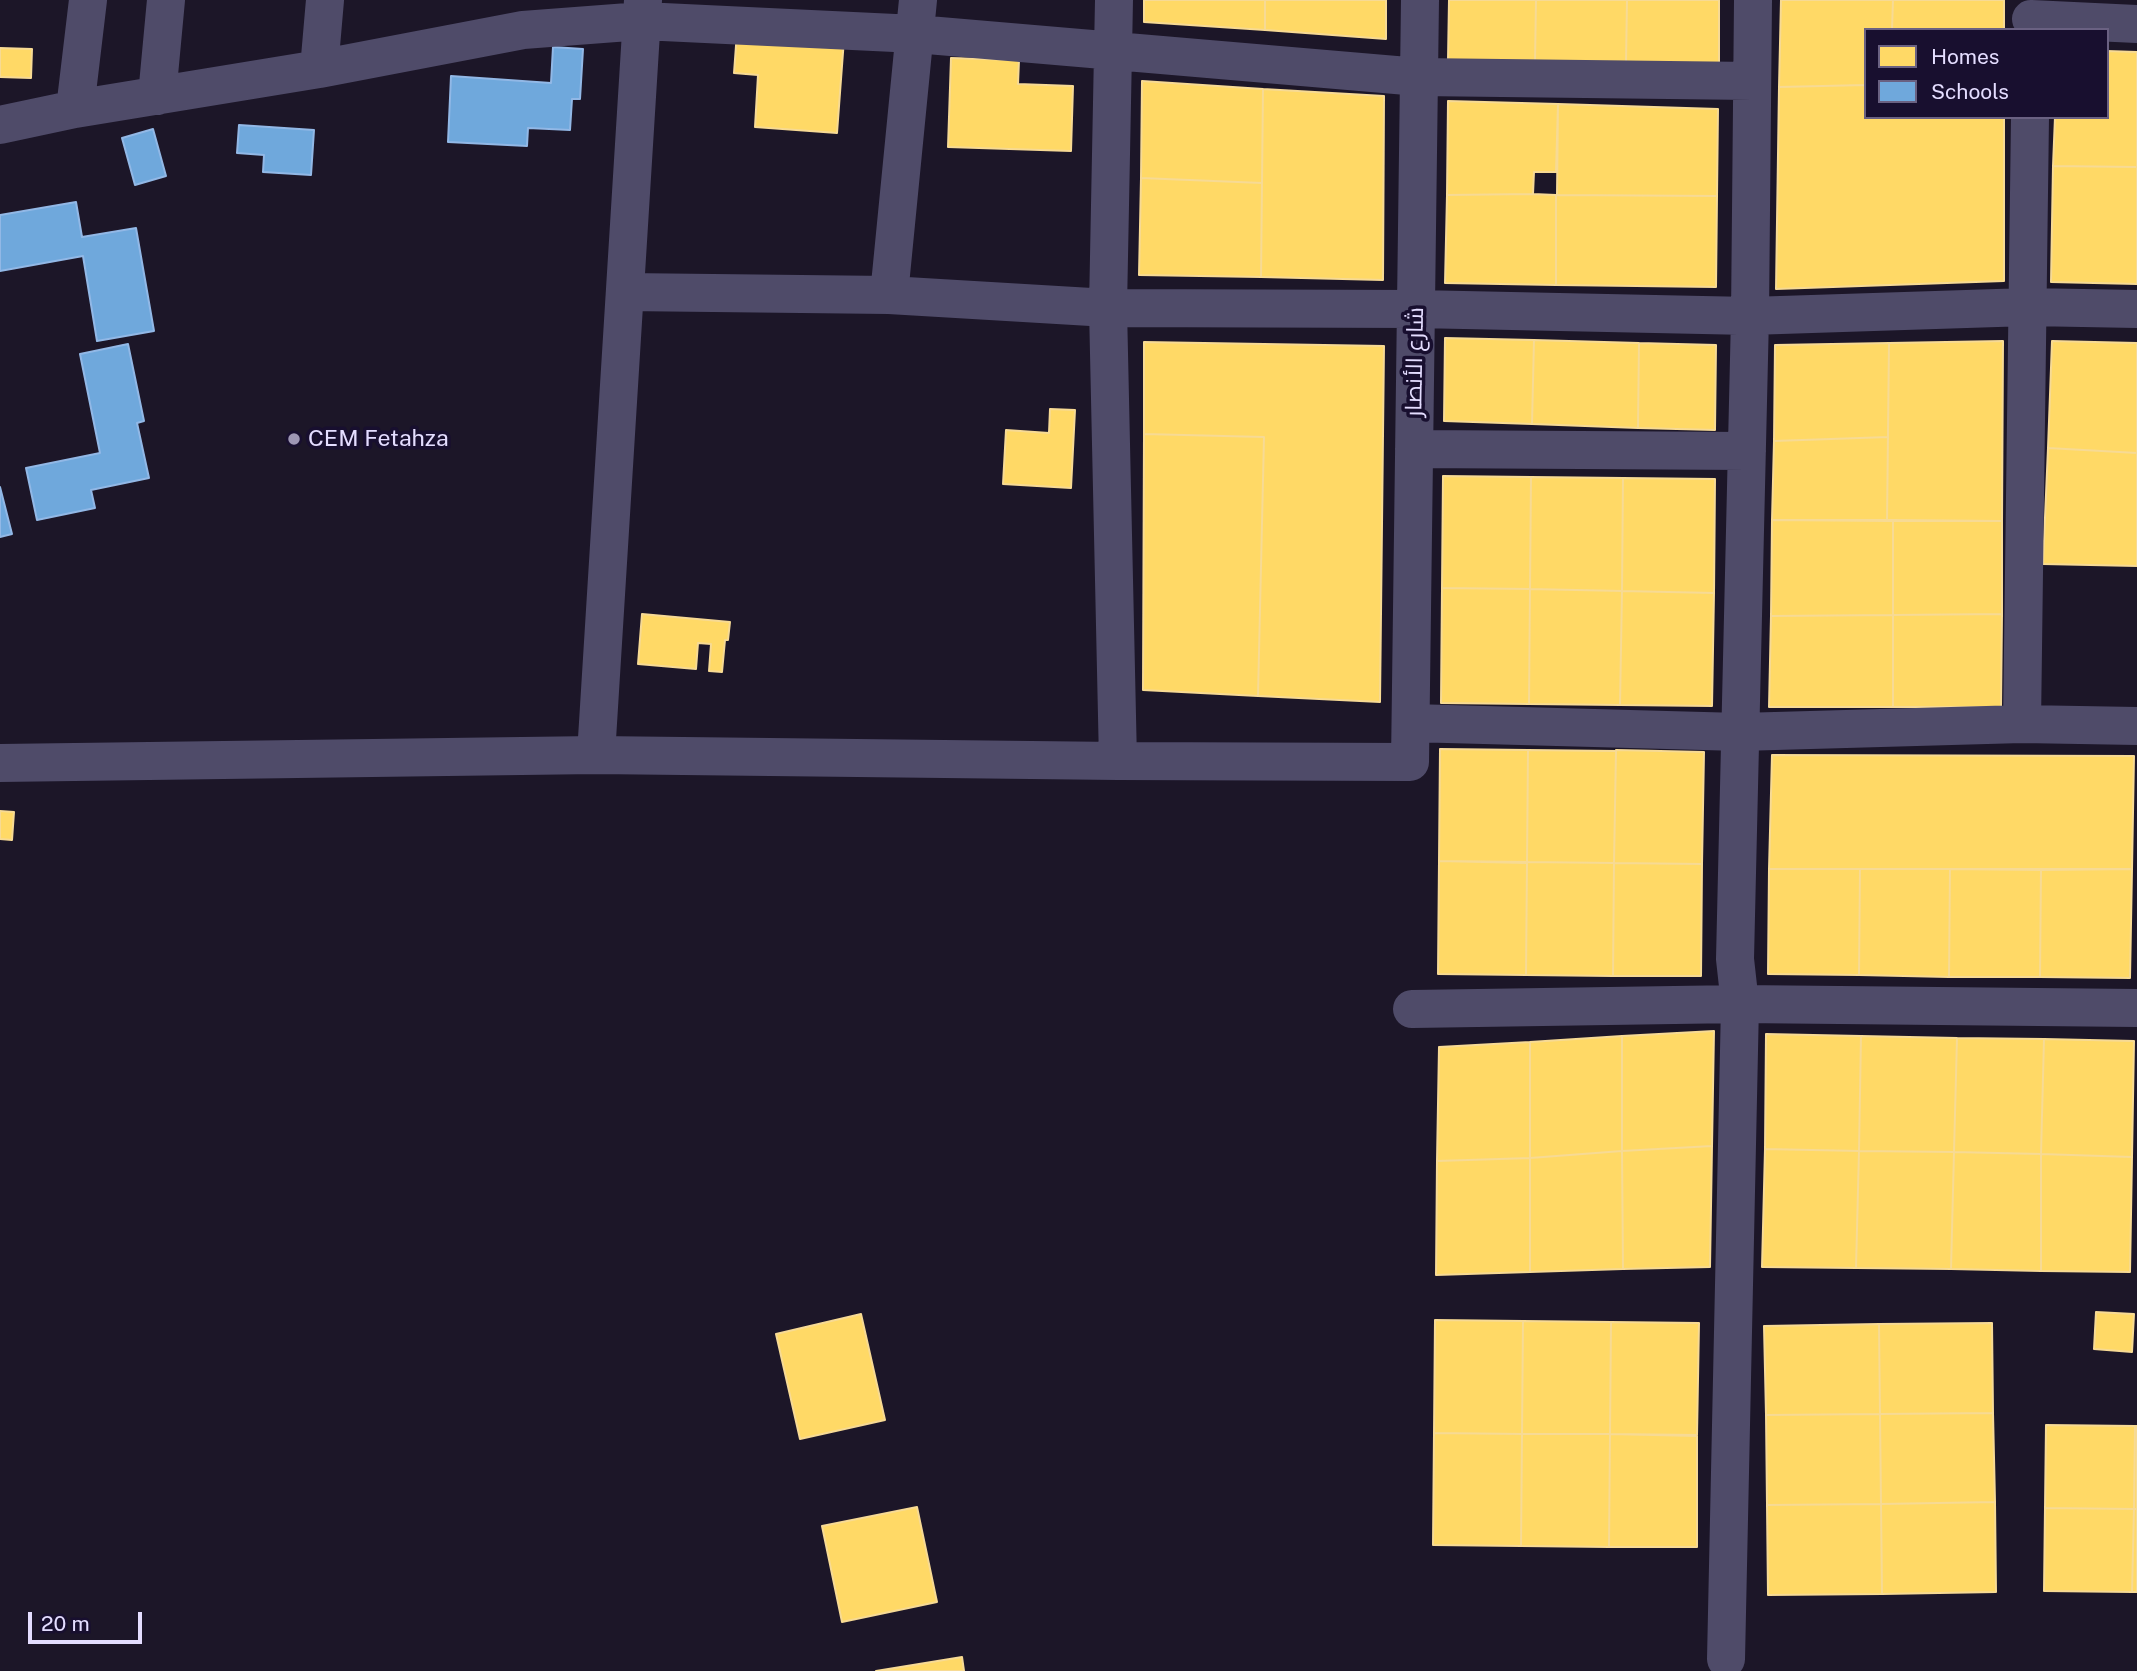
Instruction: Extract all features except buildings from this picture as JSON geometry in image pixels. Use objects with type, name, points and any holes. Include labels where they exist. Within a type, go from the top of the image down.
[{"type":"street","points":[[75,109],[88,0]]},
{"type":"street","points":[[157,96],[166,0]]},
{"type":"street","points":[[319,69],[325,0]]},
{"type":"street","points":[[0,763],[596,755],[1118,761],[1108,308],[1114,0]]},
{"type":"street","name":"شارع الأنصار","points":[[1118,761],[1410,762],[1420,0]]},
{"type":"street","points":[[1726,1658],[1740,1004],[1735,959],[1750,316],[1753,0]]},
{"type":"street","points":[[0,125],[75,109],[319,69],[643,10],[917,17],[1114,50],[1419,77],[1752,80]]},
{"type":"street","points":[[596,755],[643,10]]},
{"type":"street","points":[[2031,16],[2137,24]]},
{"type":"street","points":[[888,295],[917,17]]},
{"type":"street","points":[[2022,724],[2030,119]]},
{"type":"street","points":[[625,292],[888,295],[1108,308],[1416,309],[1750,316],[2028,307],[2137,309]]},
{"type":"street","points":[[1413,449],[1747,451]]},
{"type":"street","points":[[1410,723],[1740,732],[2022,724],[2137,726]]},
{"type":"street","points":[[1412,1009],[1740,1004],[2137,1008]]},
{"type":"place","name":"CEM Fetahza","points":[[294,439]]}]
